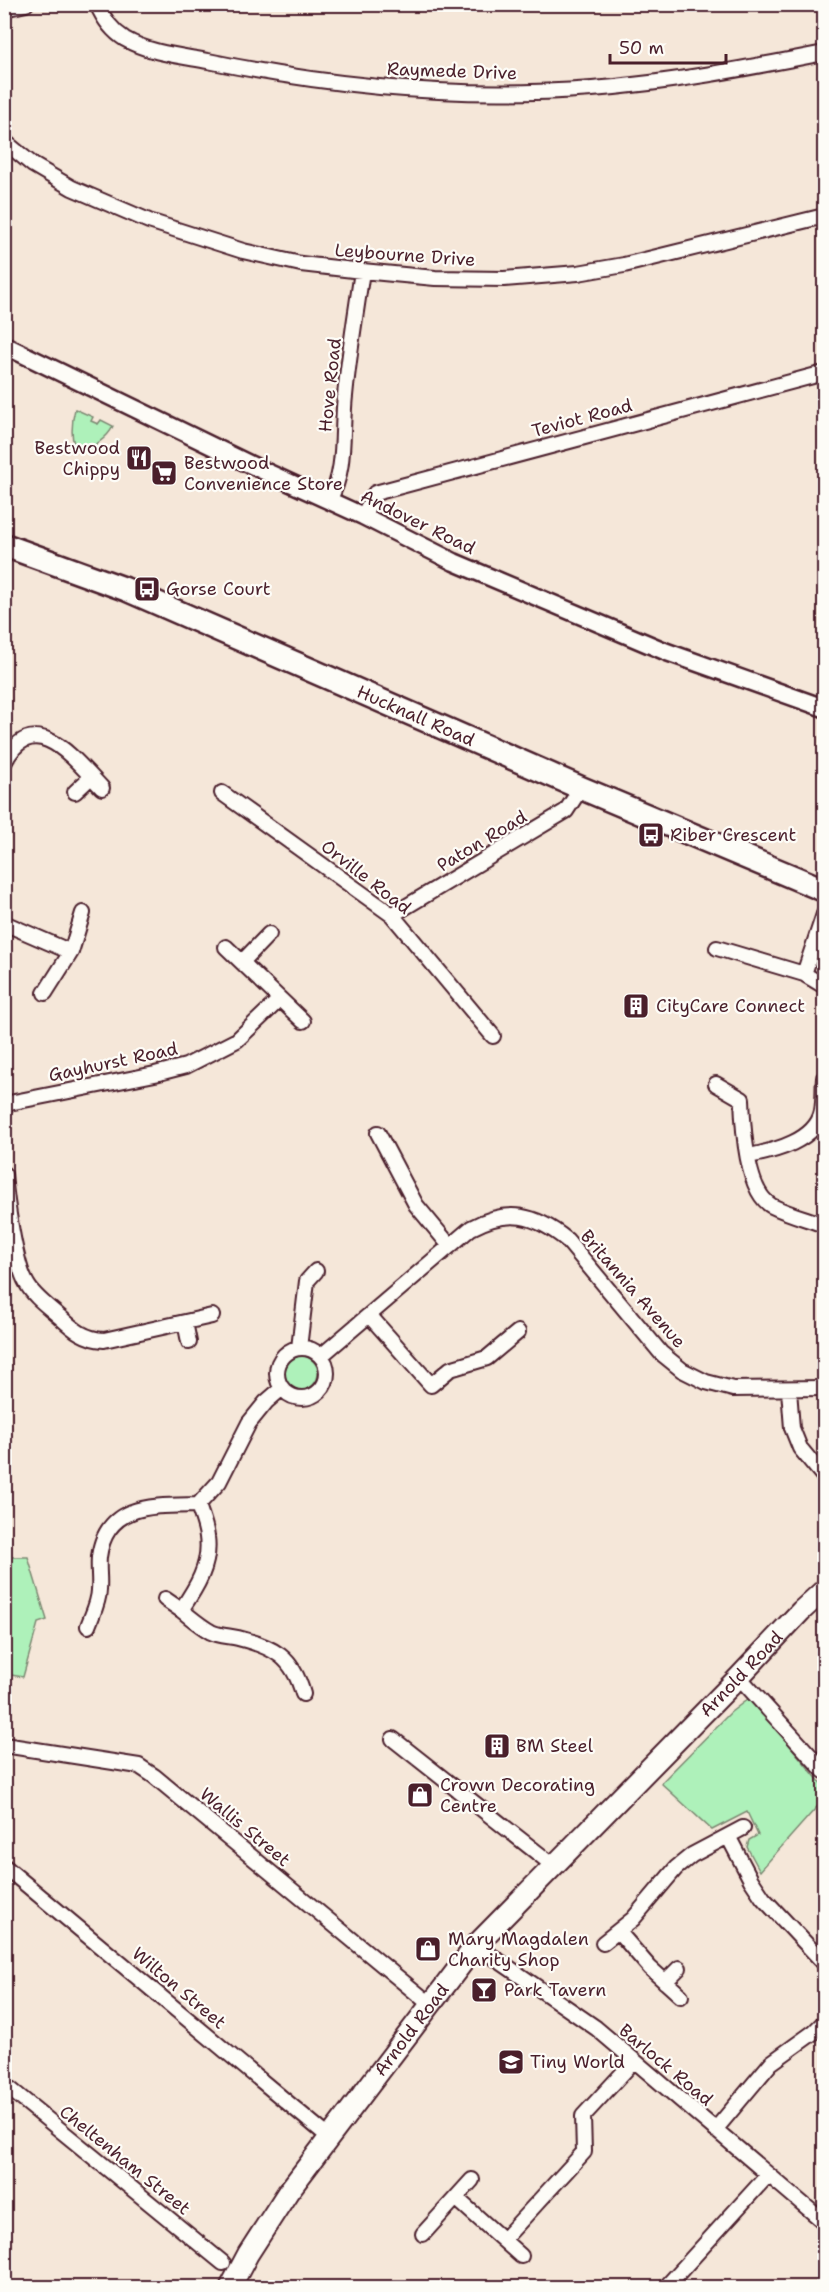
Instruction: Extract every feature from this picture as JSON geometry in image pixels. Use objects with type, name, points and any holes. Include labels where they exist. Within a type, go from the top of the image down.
[{"type":"main road","name":"Hucknall Road","points":[[4,545],[125,590],[581,788],[825,890]]},
{"type":"main road","name":"Arnold Road","points":[[230,2288],[248,2254],[288,2192],[476,1945],[801,1611],[825,1590]]},
{"type":"street","points":[[4,9],[26,4]]},
{"type":"street","name":"Raymede Drive","points":[[97,4],[114,30],[123,38],[145,48],[252,70],[374,86],[494,92],[592,89],[738,70],[825,53]]},
{"type":"street","name":"Leybourne Drive","points":[[4,141],[33,165],[72,188],[149,221],[243,250],[301,264],[435,278],[504,279],[578,273],[624,265],[825,216]]},
{"type":"street","name":"Hove Road","points":[[328,500],[336,489],[340,469],[345,396],[362,271]]},
{"type":"street","name":"Andover Road","points":[[4,345],[249,464],[363,516],[454,562],[667,652],[825,708]]},
{"type":"street","name":"Teviot Road","points":[[363,516],[375,493],[825,373]]},
{"type":"street","points":[[4,763],[12,748],[21,741],[30,737],[41,737],[64,748],[102,788]]},
{"type":"street","points":[[75,792],[91,777]]},
{"type":"street","name":"Paton Road","points":[[392,915],[566,811],[581,788]]},
{"type":"street","name":"Orville Road","points":[[222,793],[392,915],[493,1036]]},
{"type":"street","points":[[45,993],[71,952],[83,913]]},
{"type":"street","points":[[804,974],[825,914]]},
{"type":"street","points":[[4,923],[71,952]]},
{"type":"street","points":[[242,962],[269,934]]},
{"type":"street","points":[[226,947],[303,1021]]},
{"type":"street","points":[[717,948],[804,974],[825,986]]},
{"type":"street","name":"Gayhurst Road","points":[[4,1104],[186,1066],[237,1040],[280,999]]},
{"type":"street","points":[[749,1156],[773,1151],[800,1139],[815,1126],[822,1113],[825,1078]]},
{"type":"street","points":[[716,1084],[742,1099],[744,1140],[751,1173],[758,1192],[771,1206],[825,1225]]},
{"type":"street","points":[[378,1133],[416,1205],[450,1246]]},
{"type":"street","points":[[4,1174],[19,1263],[24,1279],[40,1299],[76,1332],[104,1340],[212,1316]]},
{"type":"street","name":"Britannia Avenue","points":[[321,1356],[471,1228],[488,1219],[509,1215],[530,1218],[550,1226],[567,1240],[661,1353],[682,1370],[706,1382],[732,1389],[825,1388]]},
{"type":"street","points":[[299,1348],[307,1281],[316,1271]]},
{"type":"street","points":[[369,1315],[431,1385],[450,1369],[487,1358],[518,1332]]},
{"type":"street","points":[[185,1322],[189,1342]]},
{"type":"street","points":[[299,1348],[307,1348],[321,1356],[327,1371],[327,1379],[318,1393],[303,1399],[295,1398],[281,1389],[278,1382],[277,1367],[285,1354],[299,1348]]},
{"type":"street","points":[[88,1626],[100,1592],[99,1556],[106,1536],[115,1522],[122,1515],[145,1507],[198,1505],[219,1482],[249,1423],[266,1402],[281,1389]]},
{"type":"street","points":[[789,1390],[792,1428],[800,1448],[825,1477]]},
{"type":"street","points":[[181,1610],[198,1584],[206,1561],[207,1536],[198,1505]]},
{"type":"street","points":[[165,1599],[212,1632],[258,1643],[273,1650],[288,1661],[298,1675],[303,1694]]},
{"type":"street","points":[[739,1677],[825,1771]]},
{"type":"street","points":[[393,1739],[554,1866]]},
{"type":"street","name":"Wallis Street","points":[[4,1745],[139,1766],[430,2005]]},
{"type":"street","points":[[603,1943],[633,1919],[676,1868],[692,1856],[743,1828]]},
{"type":"street","points":[[728,1836],[751,1880],[764,1898],[825,1963]]},
{"type":"street","name":"Wilton Street","points":[[4,1866],[330,2138]]},
{"type":"street","points":[[618,1931],[650,1968],[681,1996]]},
{"type":"street","name":"Barlock Road","points":[[476,1945],[558,2001],[634,2061],[825,2223]]},
{"type":"street","points":[[665,1982],[680,1968]]},
{"type":"street","points":[[715,2130],[771,2063],[825,2022]]},
{"type":"street","points":[[502,2240],[584,2152],[583,2116],[634,2061]]},
{"type":"street","name":"Cheltenham Street","points":[[4,2084],[223,2263]]},
{"type":"street","points":[[665,2288],[768,2175]]},
{"type":"street","points":[[423,2234],[472,2180]]},
{"type":"street","points":[[456,2198],[520,2256]]},
{"type":"green space","points":[[75,409],[93,417],[91,421],[98,424],[101,420],[113,426],[99,442],[79,452],[73,438],[72,425]]},
{"type":"green space","points":[[301,1356],[313,1361],[318,1373],[313,1385],[301,1390],[289,1385],[284,1373],[289,1361]]},
{"type":"green space","points":[[5,1557],[28,1557],[47,1620],[38,1623],[23,1677],[5,1674]]},
{"type":"green space","points":[[748,1699],[768,1719],[824,1787],[824,1799],[760,1871],[747,1847],[749,1840],[758,1835],[747,1812],[712,1830],[661,1783],[731,1712]]},
{"type":"place","name":"Bestwood Chippy","points":[[139,458]]},
{"type":"place","name":"Bestwood Convenience Store","points":[[164,473]]},
{"type":"place","name":"Gorse Court","points":[[147,589]]},
{"type":"place","name":"Riber Crescent","points":[[651,835]]},
{"type":"place","name":"CityCare Connect","points":[[636,1006]]},
{"type":"place","name":"BM Steel","points":[[497,1746]]},
{"type":"place","name":"Crown Decorating Centre","points":[[420,1795]]},
{"type":"place","name":"Mary Magdalen Charity Shop","points":[[428,1949]]},
{"type":"place","name":"Park Tavern","points":[[484,1990]]},
{"type":"place","name":"Tiny World","points":[[511,2062]]}]
